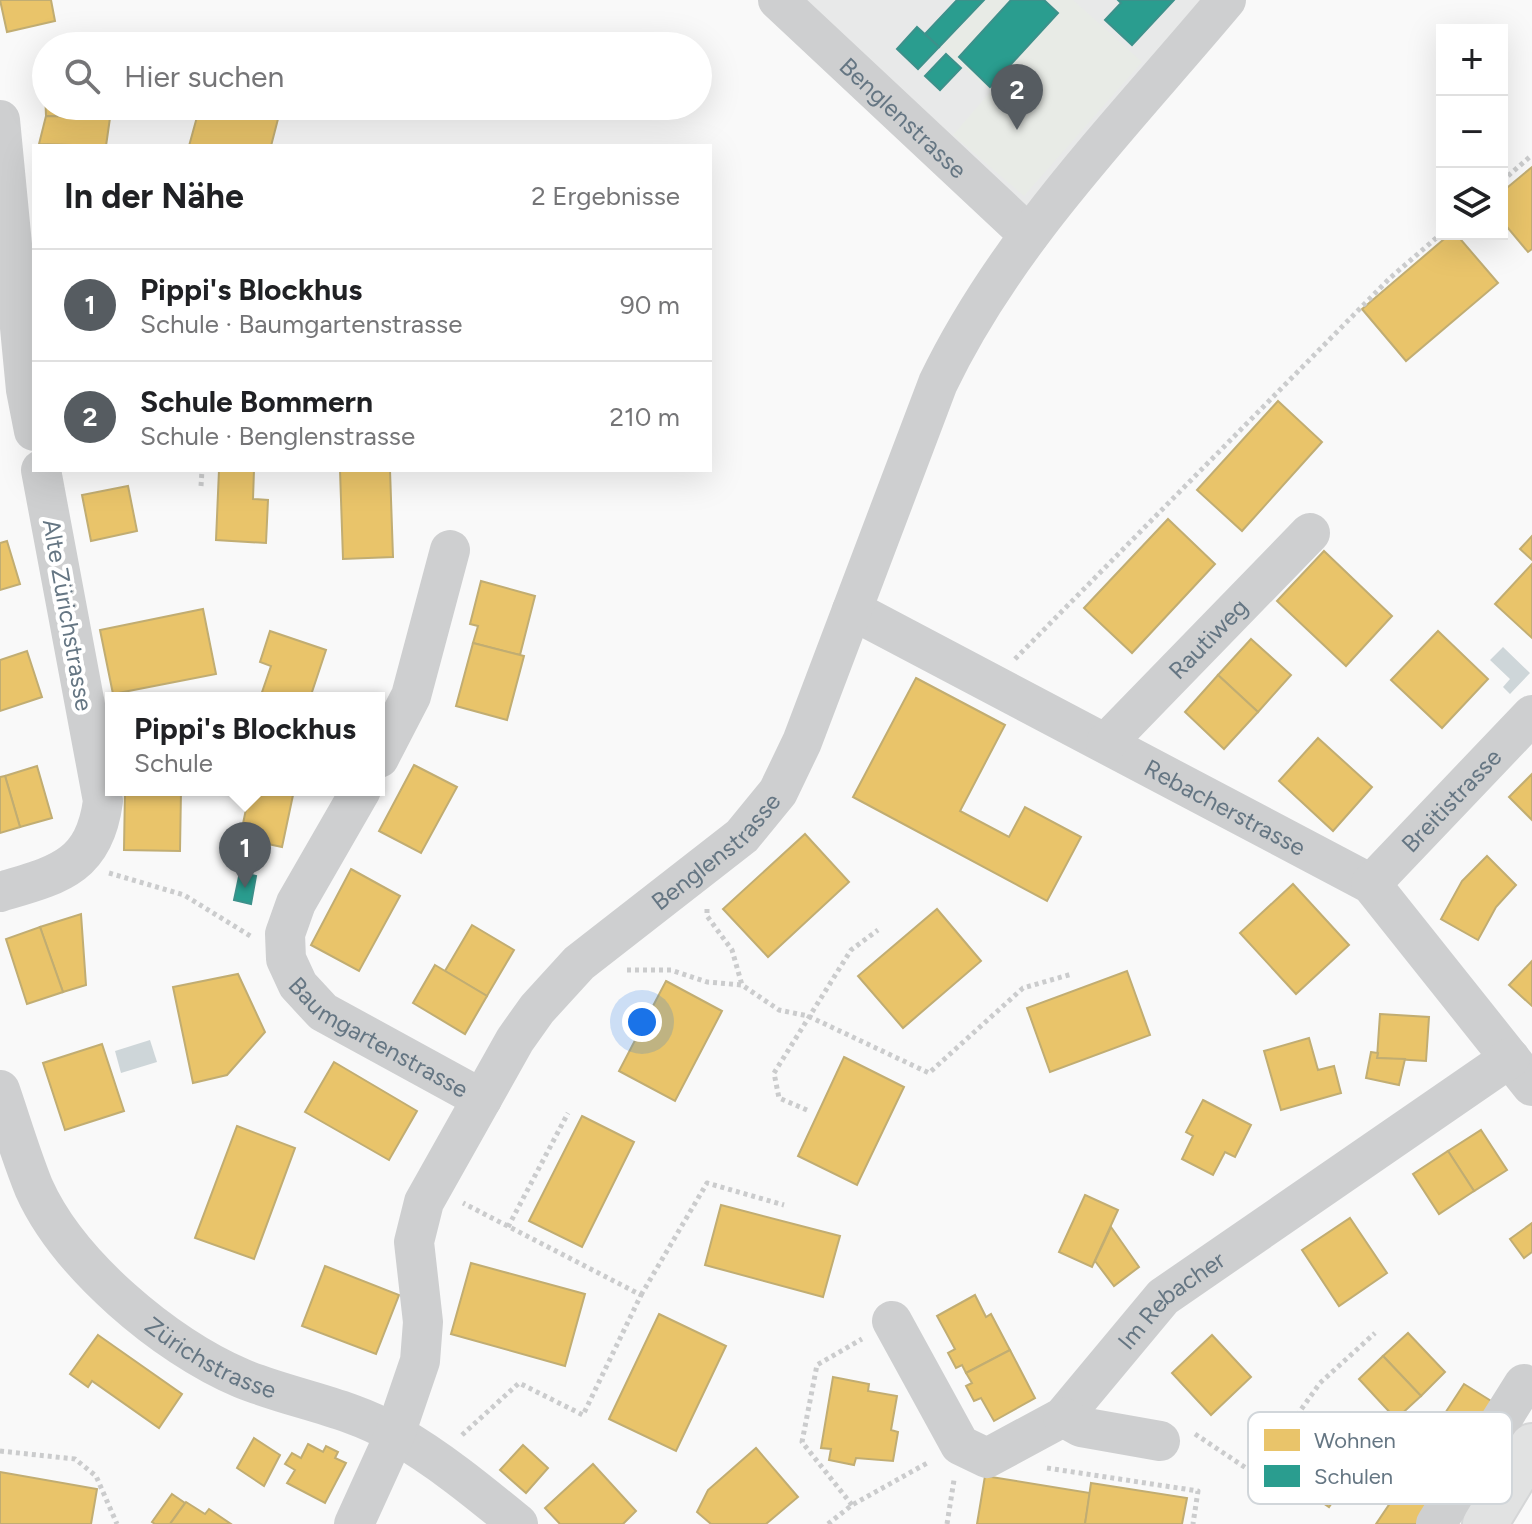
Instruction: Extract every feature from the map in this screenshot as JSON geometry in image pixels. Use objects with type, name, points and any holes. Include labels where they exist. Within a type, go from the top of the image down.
[{"type":"main road","points":[[1512,1479],[1532,1446]]},
{"type":"main road","points":[[1485,1524],[1497,1504]]},
{"type":"street","name":"Benglenstrasse","points":[[778,0],[1029,235]]},
{"type":"street","name":"Benglenstrasse","points":[[354,1524],[395,1434],[420,1361],[423,1322],[414,1242],[424,1202],[482,1099],[537,1009],[590,953],[742,836],[778,792],[802,742],[944,370],[990,287],[1029,235],[1226,0]]},
{"type":"street","points":[[0,120],[20,179],[26,390],[32,421]]},
{"type":"street","name":"Alte Zürichstrasse","points":[[41,472],[103,801],[100,822],[91,844],[76,863]]},
{"type":"street","name":"Rautiweg","points":[[1106,743],[1310,533]]},
{"type":"street","points":[[385,746],[411,696],[450,550]]},
{"type":"street","name":"Rebacherstrasse","points":[[852,610],[1371,884],[1525,1073]]},
{"type":"street","name":"Breitistrasse","points":[[1371,884],[1532,715]]},
{"type":"street","name":"Baumgartenstrasse","points":[[358,796],[296,903],[285,934],[286,959],[298,985],[323,1012],[482,1099]]},
{"type":"street","points":[[0,892],[60,874],[76,863]]},
{"type":"street","name":"Im Rebacher","points":[[973,1452],[1063,1417],[1163,1297],[1525,1073]]},
{"type":"street","name":"Zürichstrasse","points":[[0,1090],[35,1190],[89,1267],[136,1312],[216,1367],[285,1393],[353,1413],[395,1434],[471,1486],[518,1524]]},
{"type":"street","points":[[892,1321],[973,1452]]},
{"type":"street","points":[[1506,1412],[1524,1384]]},
{"type":"street","points":[[1063,1417],[1081,1427],[1175,1436]]},
{"type":"street","points":[[1436,1524],[1449,1504]]},
{"type":"path","points":[[1508,176],[1532,155]]},
{"type":"path","points":[[992,682],[1390,278],[1436,238]]},
{"type":"path","points":[[201,486],[202,472]]},
{"type":"path","points":[[76,863],[184,895],[286,959]]},
{"type":"path","points":[[704,868],[707,916],[732,950],[742,985]]},
{"type":"path","points":[[807,1110],[779,1098],[774,1073],[851,950],[878,930]]},
{"type":"path","points":[[590,953],[624,970],[671,970],[707,982],[742,985],[779,1010],[808,1016],[929,1073],[1023,988],[1072,974]]},
{"type":"path","points":[[508,1227],[568,1113]]},
{"type":"path","points":[[455,1441],[519,1383],[583,1415],[641,1295],[707,1183],[784,1205]]},
{"type":"path","points":[[433,1187],[641,1295]]},
{"type":"path","points":[[852,1505],[802,1442],[817,1365],[892,1321]]},
{"type":"path","points":[[1299,1412],[1320,1383],[1375,1333]]},
{"type":"path","points":[[1175,1436],[1248,1471]]},
{"type":"path","points":[[0,1451],[75,1459],[96,1476],[117,1524]]},
{"type":"path","points":[[947,1524],[973,1452]]},
{"type":"path","points":[[828,1524],[852,1505],[973,1452],[1198,1491],[1193,1524]]},
{"type":"shaded area","points":[[778,0],[1226,0],[1029,235]]},
{"type":"shaded area","points":[[984,0],[1073,0],[1142,62],[1024,196],[953,135],[991,91],[939,47]]},
{"type":"shaded area","points":[[1503,647],[1530,673],[1510,694],[1503,687],[1510,679],[1490,660]]},
{"type":"shaded area","points":[[150,1040],[157,1062],[121,1073],[115,1051]]},
{"type":"building: Wohnen","points":[[0,0],[51,0],[55,21],[7,32]]},
{"type":"building: Wohnen","points":[[45,120],[110,120],[106,144],[39,144]]},
{"type":"building: Wohnen","points":[[196,120],[278,120],[272,144],[190,144]]},
{"type":"building: Wohnen","points":[[1532,167],[1532,249],[1528,252],[1508,228],[1508,187]]},
{"type":"building: Wohnen","points":[[1443,240],[1461,240],[1498,283],[1406,361],[1362,309]]},
{"type":"building: Wohnen","points":[[1278,401],[1322,442],[1242,531],[1197,490]]},
{"type":"building: Wohnen","points":[[219,472],[254,472],[253,499],[268,500],[266,543],[216,540]]},
{"type":"building: Wohnen","points":[[340,472],[390,472],[393,557],[343,559]]},
{"type":"building: Wohnen","points":[[128,486],[137,531],[91,541],[82,495]]},
{"type":"building: Wohnen","points":[[1168,519],[1215,564],[1132,653],[1084,608]]},
{"type":"building: Wohnen","points":[[1532,536],[1532,560],[1520,549]]},
{"type":"building: Wohnen","points":[[7,541],[20,584],[0,590],[0,543]]},
{"type":"building: Wohnen","points":[[1324,551],[1392,616],[1346,666],[1277,601]]},
{"type":"building: Wohnen","points":[[1532,564],[1532,638],[1495,604]]},
{"type":"building: Wohnen","points":[[481,581],[535,596],[520,655],[473,643],[478,626],[470,624]]},
{"type":"building: Wohnen","points":[[203,609],[216,674],[113,692],[100,630]]},
{"type":"building: Wohnen","points":[[270,631],[326,650],[312,692],[262,692],[271,666],[260,662]]},
{"type":"building: Wohnen","points":[[1438,631],[1488,679],[1442,728],[1391,680]]},
{"type":"building: Wohnen","points":[[1251,639],[1291,675],[1258,712],[1218,675]]},
{"type":"building: Wohnen","points":[[473,643],[524,656],[507,720],[456,706]]},
{"type":"building: Wohnen","points":[[27,651],[42,697],[0,711],[0,660]]},
{"type":"building: Wohnen","points":[[1218,675],[1258,712],[1224,749],[1185,712]]},
{"type":"building: Wohnen","points":[[916,678],[1005,725],[960,811],[1009,837],[1025,807],[1081,837],[1047,901],[853,797]]},
{"type":"building: Wohnen","points":[[1318,738],[1372,787],[1333,831],[1279,781]]},
{"type":"building: Wohnen","points":[[414,765],[457,787],[421,853],[379,831]]},
{"type":"building: Wohnen","points":[[37,766],[52,818],[20,827],[5,776]]},
{"type":"building: Wohnen","points":[[1532,774],[1532,820],[1509,797]]},
{"type":"building: Wohnen","points":[[5,776],[20,827],[0,833],[0,777]]},
{"type":"building: Wohnen","points":[[125,796],[181,796],[180,851],[124,850]]},
{"type":"building: Wohnen","points":[[249,796],[293,796],[282,847],[240,838]]},
{"type":"building: Wohnen","points":[[805,834],[849,882],[768,957],[723,909]]},
{"type":"building: Wohnen","points":[[1487,856],[1516,885],[1496,907],[1478,940],[1441,919],[1462,881]]},
{"type":"building: Wohnen","points":[[351,869],[400,896],[359,971],[311,945]]},
{"type":"building: Wohnen","points":[[1293,884],[1349,945],[1296,994],[1240,933]]},
{"type":"building: Wohnen","points":[[937,909],[981,961],[903,1028],[858,976]]},
{"type":"building: Wohnen","points":[[81,914],[86,985],[63,992],[40,927]]},
{"type":"building: Wohnen","points":[[472,925],[514,950],[487,996],[445,971]]},
{"type":"building: Wohnen","points":[[40,927],[63,992],[27,1004],[6,939]]},
{"type":"building: Wohnen","points":[[1532,961],[1532,1006],[1509,985]]},
{"type":"building: Wohnen","points":[[435,965],[487,996],[465,1034],[413,1003]]},
{"type":"building: Wohnen","points":[[1127,971],[1150,1035],[1050,1072],[1027,1008]]},
{"type":"building: Wohnen","points":[[238,974],[265,1032],[227,1075],[193,1083],[173,987]]},
{"type":"building: Wohnen","points":[[666,981],[722,1011],[675,1101],[619,1071]]},
{"type":"building: Wohnen","points":[[1380,1014],[1429,1017],[1426,1061],[1377,1058]]},
{"type":"building: Wohnen","points":[[1309,1038],[1318,1070],[1334,1066],[1341,1093],[1281,1110],[1264,1051]]},
{"type":"building: Wohnen","points":[[102,1044],[124,1111],[65,1130],[43,1063]]},
{"type":"building: Wohnen","points":[[1371,1052],[1378,1053],[1377,1058],[1405,1059],[1399,1085],[1366,1078]]},
{"type":"building: Wohnen","points":[[844,1057],[904,1087],[857,1185],[798,1156]]},
{"type":"building: Wohnen","points":[[334,1062],[417,1111],[389,1160],[305,1112]]},
{"type":"building: Wohnen","points":[[1203,1100],[1251,1125],[1235,1157],[1225,1152],[1213,1175],[1182,1159],[1193,1136],[1186,1132]]},
{"type":"building: Wohnen","points":[[582,1116],[634,1142],[582,1247],[529,1221]]},
{"type":"building: Wohnen","points":[[237,1126],[295,1148],[254,1259],[195,1238]]},
{"type":"building: Wohnen","points":[[1481,1130],[1507,1170],[1474,1191],[1448,1151]]},
{"type":"building: Wohnen","points":[[1448,1151],[1474,1191],[1439,1214],[1413,1174]]},
{"type":"building: Wohnen","points":[[1085,1195],[1118,1210],[1092,1267],[1059,1252]]},
{"type":"building: Wohnen","points":[[721,1205],[840,1236],[823,1297],[705,1265]]},
{"type":"building: Wohnen","points":[[1350,1218],[1387,1273],[1339,1306],[1302,1250]]},
{"type":"building: Wohnen","points":[[1532,1223],[1532,1252],[1524,1258],[1510,1239]]},
{"type":"building: Wohnen","points":[[1111,1227],[1139,1267],[1114,1286],[1095,1261]]},
{"type":"building: Wohnen","points":[[471,1263],[585,1294],[565,1366],[451,1334]]},
{"type":"building: Wohnen","points":[[325,1266],[399,1295],[376,1354],[302,1326]]},
{"type":"building: Wohnen","points":[[975,1295],[986,1317],[991,1314],[1010,1350],[966,1373],[962,1365],[956,1368],[948,1353],[955,1349],[937,1316]]},
{"type":"building: Wohnen","points":[[659,1314],[726,1346],[676,1451],[609,1419]]},
{"type":"building: Wohnen","points":[[1408,1333],[1445,1372],[1421,1396],[1383,1356]]},
{"type":"building: Wohnen","points":[[98,1335],[182,1394],[159,1428],[92,1381],[88,1387],[70,1374]]},
{"type":"building: Wohnen","points":[[1212,1335],[1251,1377],[1211,1415],[1172,1373]]},
{"type":"building: Wohnen","points":[[1010,1350],[1035,1398],[994,1421],[981,1398],[974,1401],[966,1386],[972,1383],[966,1373]]},
{"type":"building: Wohnen","points":[[1383,1356],[1421,1396],[1404,1412],[1390,1412],[1359,1379]]},
{"type":"building: Wohnen","points":[[833,1377],[869,1384],[868,1391],[897,1396],[891,1430],[898,1432],[893,1461],[856,1458],[854,1465],[829,1460],[831,1449],[821,1448]]},
{"type":"building: Wohnen","points":[[1464,1384],[1496,1404],[1491,1412],[1446,1412]]},
{"type":"building: Wohnen","points":[[254,1438],[280,1455],[264,1486],[237,1468]]},
{"type":"building: Wohnen","points":[[308,1444],[323,1452],[326,1446],[338,1452],[335,1458],[346,1463],[325,1503],[287,1483],[295,1470],[285,1464],[292,1453],[301,1458]]},
{"type":"building: Wohnen","points":[[523,1445],[548,1468],[526,1493],[500,1470]]},
{"type":"building: Wohnen","points":[[756,1448],[798,1497],[766,1524],[711,1524],[697,1512],[708,1490]]},
{"type":"building: Wohnen","points":[[593,1464],[636,1511],[623,1524],[560,1524],[545,1508]]},
{"type":"building: Wohnen","points":[[0,1472],[97,1489],[91,1524],[0,1524]]},
{"type":"building: Wohnen","points":[[985,1476],[1090,1493],[1085,1524],[977,1524]]},
{"type":"building: Wohnen","points":[[1091,1483],[1187,1498],[1182,1524],[1085,1524]]},
{"type":"building: Wohnen","points":[[172,1494],[185,1503],[170,1524],[155,1524],[152,1522]]},
{"type":"building: Wohnen","points":[[186,1502],[205,1514],[209,1509],[231,1524],[170,1524]]},
{"type":"building: Wohnen","points":[[1389,1504],[1434,1504],[1421,1524],[1376,1524]]},
{"type":"building: Schulen","points":[[957,0],[984,0],[939,47],[925,34]]},
{"type":"building: Schulen","points":[[1011,0],[1044,0],[1058,13],[990,87],[959,57]]},
{"type":"building: Schulen","points":[[1118,0],[1174,0],[1132,45],[1105,20],[1121,3]]},
{"type":"building: Schulen","points":[[917,27],[939,47],[918,69],[897,49]]},
{"type":"building: Schulen","points":[[946,54],[961,68],[940,90],[925,76]]},
{"type":"building: Schulen","points":[[240,872],[256,876],[251,904],[234,900]]},
{"type":"place","name":"Schule Bommern","points":[[1017,130]]},
{"type":"place","name":"Pippi's Blockhus","points":[[245,888]]}]
